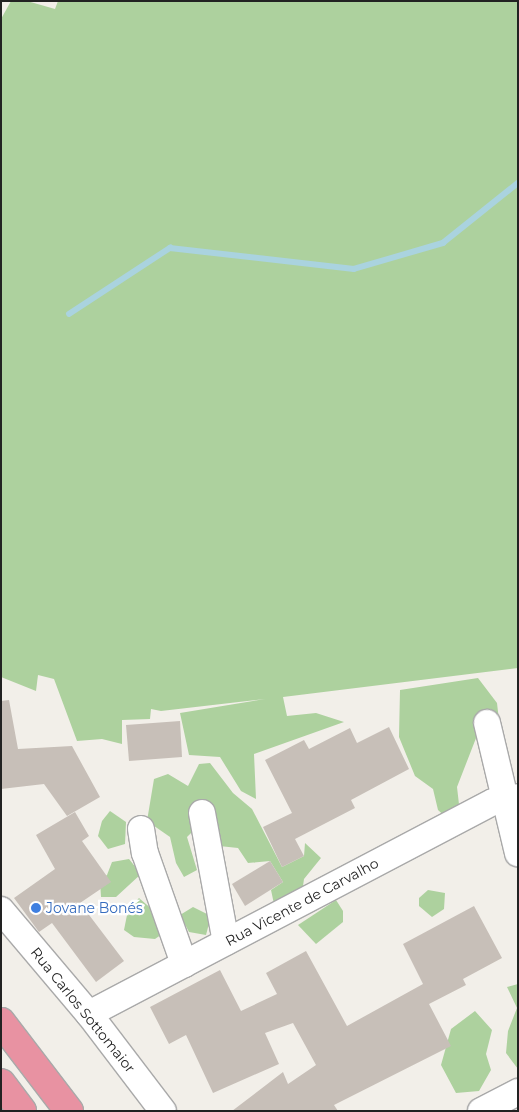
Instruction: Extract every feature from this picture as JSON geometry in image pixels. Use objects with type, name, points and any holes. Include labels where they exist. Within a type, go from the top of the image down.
[{"type":"highway","points":[[1,1022],[69,1111]]},
{"type":"highway","points":[[1,1051],[46,1111]]},
{"type":"highway","points":[[1,1083],[22,1111]]},
{"type":"street","points":[[487,722],[511,798],[518,853]]},
{"type":"street","name":"Rua Vicente de Carvalho","points":[[89,1014],[226,942],[511,798]]},
{"type":"street","points":[[202,813],[226,942]]},
{"type":"street","points":[[141,829],[145,853],[184,964]]},
{"type":"street","name":"Rua Carlos Sottomaior","points":[[1,910],[89,1014],[163,1111]]},
{"type":"street","points":[[481,1111],[518,1092]]},
{"type":"green space","points":[[11,1],[27,1],[55,9],[58,1],[518,1],[518,668],[283,697],[287,716],[316,713],[344,722],[254,754],[256,799],[241,791],[220,757],[189,755],[180,713],[265,699],[161,711],[151,709],[150,719],[122,720],[122,744],[102,739],[77,741],[54,679],[38,675],[36,691],[1,677],[1,19]]},
{"type":"green space","points":[[478,678],[497,703],[500,729],[478,733],[457,787],[460,813],[450,821],[438,810],[433,789],[415,776],[399,737],[400,690]]},
{"type":"green space","points":[[210,763],[233,793],[252,809],[282,867],[304,856],[305,843],[321,858],[304,879],[302,893],[274,904],[271,890],[283,882],[270,861],[248,863],[238,848],[210,845],[201,823],[187,837],[197,870],[184,877],[176,863],[170,837],[147,821],[154,779],[168,774],[188,786],[199,764]]},
{"type":"green space","points":[[110,811],[126,822],[125,844],[108,849],[98,836],[102,821]]},
{"type":"green space","points":[[129,859],[141,874],[116,897],[101,897],[100,880],[107,875],[112,862]]},
{"type":"green space","points":[[428,890],[445,893],[444,909],[432,917],[419,906],[419,898]]},
{"type":"green space","points":[[139,898],[154,911],[168,930],[155,939],[134,937],[124,930],[128,910]]},
{"type":"green space","points":[[336,900],[343,911],[343,922],[316,944],[298,925]]},
{"type":"green space","points":[[193,907],[211,916],[206,935],[189,932],[180,915]]},
{"type":"green space","points":[[518,984],[518,1069],[506,1053],[508,1031],[517,1008],[507,987]]},
{"type":"green space","points":[[475,1011],[492,1030],[486,1054],[491,1070],[479,1091],[456,1093],[441,1065],[451,1029]]},
{"type":"building","points":[[9,700],[18,749],[72,746],[100,797],[67,816],[44,784],[1,789],[1,701]]},
{"type":"building","points":[[180,721],[182,757],[129,761],[126,725]]},
{"type":"building","points":[[389,727],[409,769],[351,800],[355,808],[295,839],[304,856],[282,867],[263,827],[292,813],[265,760],[304,740],[309,749],[350,728],[357,743]]},
{"type":"building","points":[[75,812],[89,836],[82,841],[111,882],[80,903],[124,961],[96,982],[52,923],[39,932],[14,898],[55,869],[36,835]]},
{"type":"building","points":[[270,861],[283,882],[245,906],[232,884]]},
{"type":"building","points":[[474,906],[502,958],[463,979],[466,985],[429,1004],[451,1046],[334,1105],[338,1111],[232,1111],[283,1072],[288,1084],[316,1065],[293,1023],[265,1033],[279,1064],[213,1093],[186,1035],[169,1044],[150,1007],[220,970],[241,1011],[277,994],[266,973],[306,951],[347,1026],[423,984],[403,944]]},
{"type":"waterway","points":[[69,314],[170,248],[354,269],[443,243],[518,183]]},
{"type":"place","name":"Jovane Bonés","points":[[36,908]]}]
